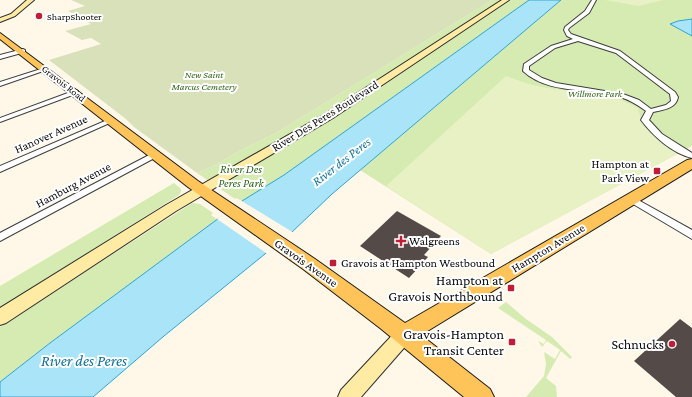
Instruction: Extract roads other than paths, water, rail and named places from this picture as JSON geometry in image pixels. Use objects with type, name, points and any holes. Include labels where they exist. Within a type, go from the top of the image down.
[{"type":"main road","points":[[0,20],[13,15],[31,0]]},
{"type":"main road","name":"River Des Peres Boulevard","points":[[0,317],[201,190],[322,120],[506,0]]},
{"type":"main road","name":"Gravois Road","points":[[1,36],[128,133]]},
{"type":"main road","name":"Gravois Avenue","points":[[128,133],[201,190],[288,249],[404,335],[482,397]]},
{"type":"main road","name":"Hampton Avenue","points":[[404,335],[422,322],[691,163]]},
{"type":"main road","points":[[348,397],[404,335]]},
{"type":"street","points":[[594,0],[587,12],[567,27],[566,30],[569,35],[578,39],[618,52],[673,93],[676,97],[675,101],[671,105],[650,111],[645,120],[650,128],[691,163]]},
{"type":"street","points":[[578,39],[553,47],[526,65],[526,70],[538,80],[548,83],[606,92],[627,97],[643,104],[650,111]]},
{"type":"street","points":[[0,57],[22,51]]},
{"type":"street","points":[[0,84],[46,69]]},
{"type":"street","points":[[0,120],[76,92]]},
{"type":"street","name":"Hanover Avenue","points":[[0,169],[112,120]]},
{"type":"street","name":"Hamburg Avenue","points":[[0,237],[156,155]]},
{"type":"street","points":[[631,199],[692,235]]},
{"type":"water","name":"River des Peres","points":[[529,0],[561,0],[332,194],[292,232],[164,336],[93,397],[0,397],[0,382],[50,343],[242,201],[284,175]]},
{"type":"water","points":[[692,19],[692,36],[670,24],[678,21]]},
{"type":"place","name":"SharpShooter","points":[[39,16]]},
{"type":"place","name":"Hampton at Park View","points":[[657,171]]},
{"type":"place","name":"Walgreens","points":[[401,241]]},
{"type":"place","name":"Gravois at Hampton Westbound","points":[[333,263]]},
{"type":"place","name":"Hampton at Gravois Northbound","points":[[511,288]]},
{"type":"place","name":"Gravois-Hampton Transit Center","points":[[512,342]]},
{"type":"place","name":"Schnucks","points":[[672,344]]},
{"type":"park label","name":"New Saint Marcus Cemetery","points":[[204,80]]},
{"type":"park label","name":"Willmore Park","points":[[595,93]]},
{"type":"park label","name":"River Des Peres Park","points":[[241,176]]}]
